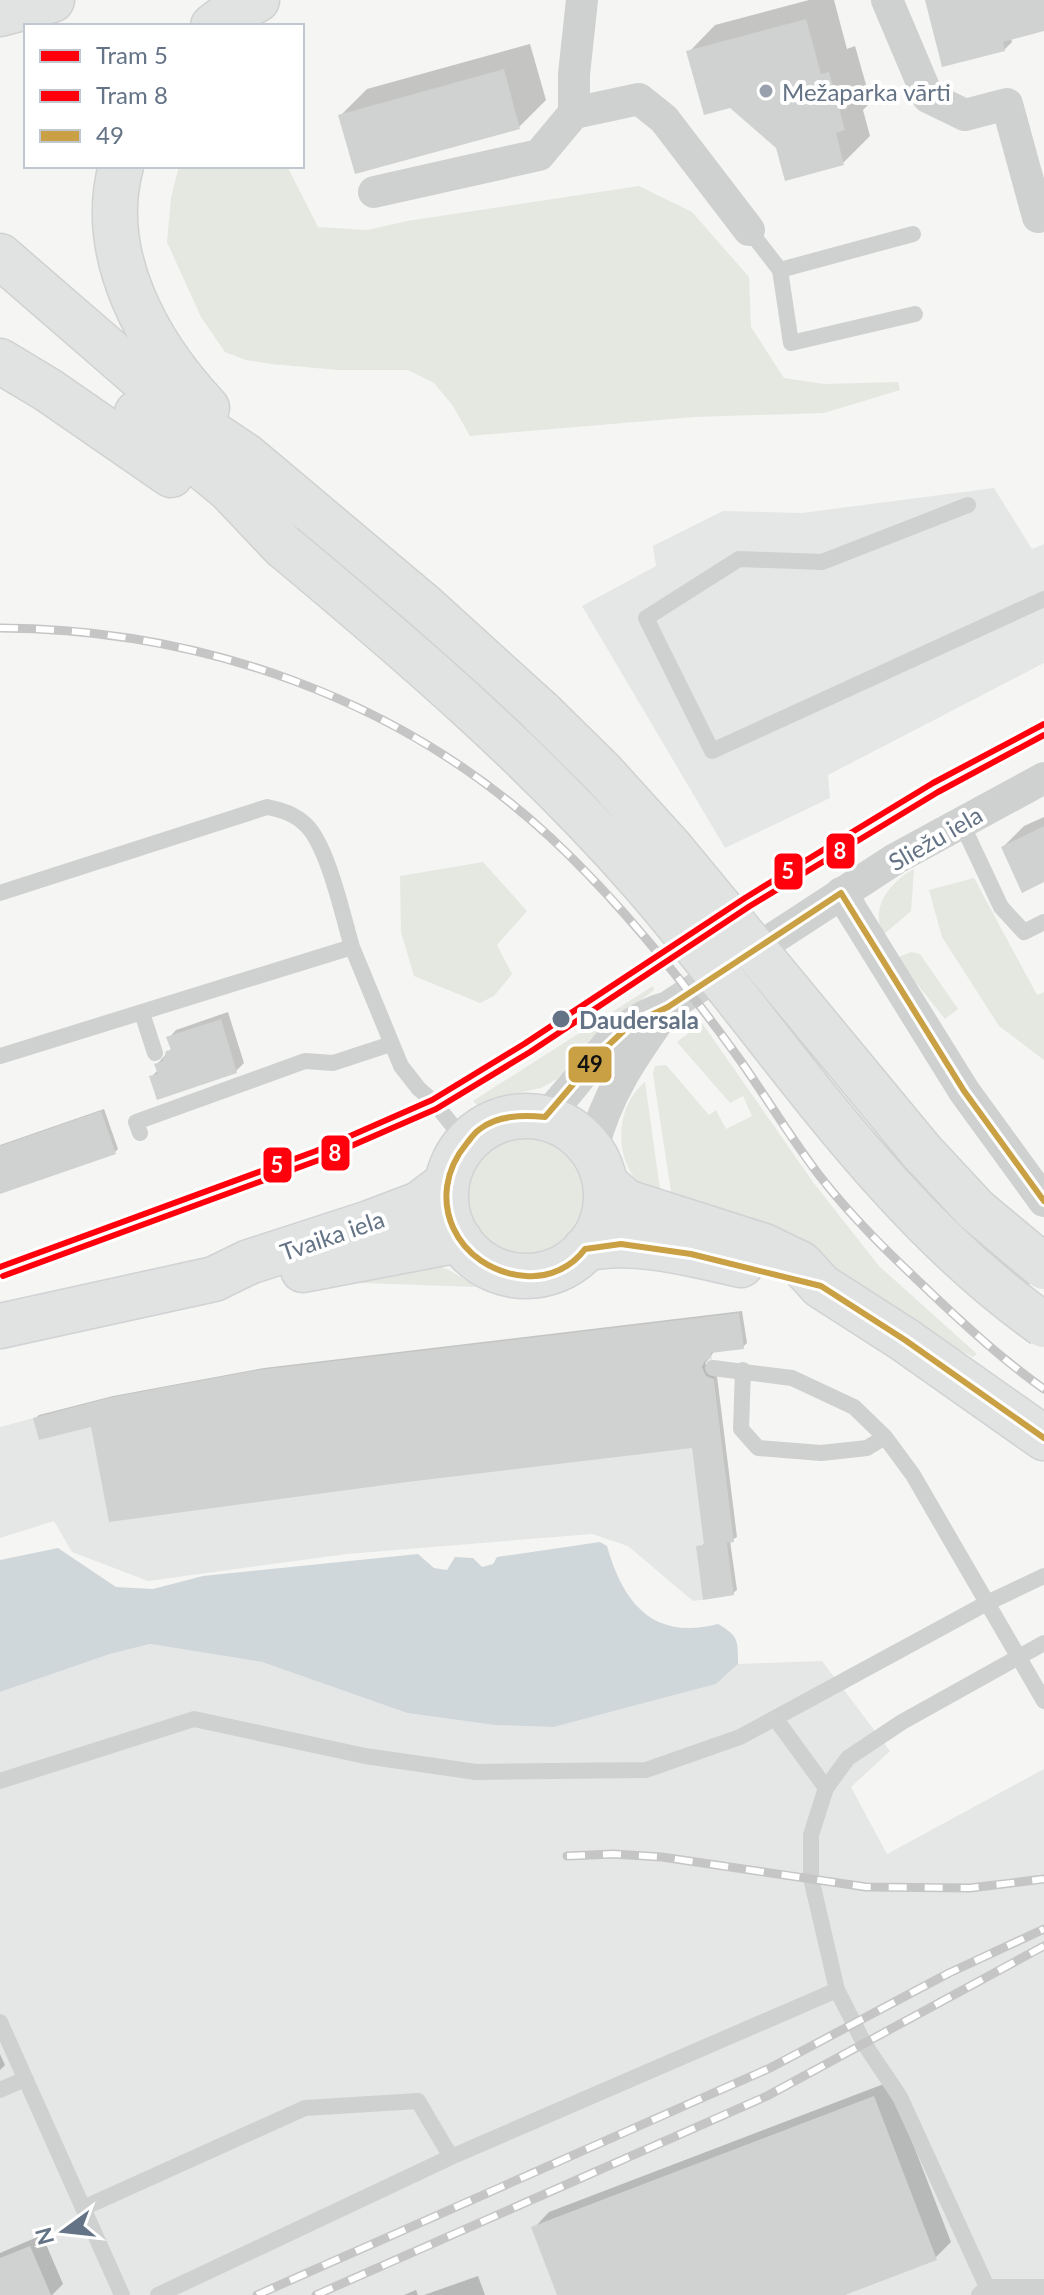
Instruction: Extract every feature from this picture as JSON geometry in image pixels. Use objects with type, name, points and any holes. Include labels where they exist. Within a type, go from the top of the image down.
[{"type":"main road","points":[[0,14],[52,0]]},
{"type":"main road","points":[[216,24],[257,0]]},
{"type":"main road","points":[[121,168],[116,210],[119,248],[135,305],[178,374],[246,456]]},
{"type":"main road","points":[[0,256],[179,411],[246,456],[485,660],[602,772],[670,847],[922,1152],[976,1210],[1044,1267]]},
{"type":"main road","points":[[0,297],[230,490],[283,546],[500,733],[644,885],[852,1143],[911,1210],[1011,1302],[1044,1325]]},
{"type":"main road","points":[[0,361],[48,390],[217,508],[283,546]]},
{"type":"main road","points":[[600,1167],[606,1212],[595,1236],[576,1261],[558,1271],[533,1277],[520,1276],[508,1275],[484,1265],[469,1252],[451,1223],[446,1205],[447,1183],[456,1156],[468,1140],[495,1121],[521,1115],[545,1117],[566,1125],[600,1167],[626,1202],[764,1246],[801,1264],[821,1286],[905,1340],[1044,1438]]},
{"type":"main road","name":"Tvaika iela","points":[[0,1326],[214,1279],[249,1262],[339,1234],[419,1204],[447,1183]]},
{"type":"main road","name":"Tvaika iela","points":[[214,1279],[247,1280],[460,1240]]},
{"type":"main road","points":[[585,1249],[621,1244],[691,1254],[821,1286]]},
{"type":"street","points":[[574,113],[574,74],[582,0]]},
{"type":"street","points":[[887,0],[928,97],[965,115],[1007,104],[1038,217],[1044,215]]},
{"type":"street","points":[[374,192],[539,155],[574,113],[639,99],[664,119],[749,230]]},
{"type":"street","name":"Sliežu iela","points":[[545,1117],[569,1094],[609,1042],[632,1022],[649,1012],[668,1007],[841,893],[961,822],[1044,778]]},
{"type":"street","points":[[841,893],[964,1091],[1044,1201]]},
{"type":"street","name":"Sliežu iela","points":[[600,1167],[606,1104],[628,1061],[668,1007]]},
{"type":"lane","points":[[749,230],[780,270],[791,343],[915,314]]},
{"type":"lane","points":[[780,270],[913,234]]},
{"type":"lane","points":[[968,505],[822,562],[739,559],[646,618],[712,751],[1044,599]]},
{"type":"lane","points":[[0,893],[267,807],[287,811],[307,825],[318,841],[352,947],[401,1066],[468,1140]]},
{"type":"lane","points":[[961,822],[1001,907],[1024,932],[1044,922]]},
{"type":"lane","points":[[0,1056],[352,947]]},
{"type":"lane","points":[[142,1013],[155,1053]]},
{"type":"lane","points":[[140,1133],[136,1122],[305,1061],[333,1063],[391,1044]]},
{"type":"lane","points":[[713,1368],[792,1378],[854,1407],[885,1437],[913,1475],[1044,1701]]},
{"type":"lane","points":[[743,1370],[741,1429],[758,1448],[821,1453],[867,1448],[885,1437]]},
{"type":"lane","points":[[0,1781],[194,1719],[365,1756],[476,1772],[646,1770],[740,1737],[987,1603],[1044,1576]]},
{"type":"lane","points":[[1044,1643],[892,1728],[848,1758],[826,1788],[811,1835],[811,1878],[837,1990],[865,2045],[900,2097],[983,2291],[1044,2287]]},
{"type":"lane","points":[[775,1718],[826,1788]]},
{"type":"lane","points":[[158,2295],[451,2157],[837,1990]]},
{"type":"lane","points":[[0,2022],[122,2295]]},
{"type":"lane","points":[[0,2090],[25,2079]]},
{"type":"lane","points":[[83,2208],[305,2108],[418,2101],[451,2157]]},
{"type":"shaded area","points":[[178,168],[288,168],[318,227],[368,230],[407,221],[639,186],[692,212],[749,277],[751,327],[784,378],[824,384],[898,382],[900,390],[824,413],[694,417],[470,436],[453,406],[434,383],[408,370],[338,370],[271,364],[246,360],[225,352],[201,317],[167,242],[171,198]]},
{"type":"shaded area","points":[[994,488],[1032,549],[1044,544],[1044,663],[828,775],[830,798],[725,848],[582,606],[656,566],[653,546],[723,511],[802,513]]},
{"type":"shaded area","points":[[483,862],[527,911],[497,945],[512,974],[494,996],[480,1003],[414,976],[401,932],[400,876]]},
{"type":"shaded area","points":[[914,869],[911,911],[883,935],[879,915],[884,897],[897,881]]},
{"type":"shaded area","points":[[974,878],[1037,995],[1044,992],[1044,1060],[999,1026],[942,937],[929,890]]},
{"type":"shaded area","points":[[911,952],[920,954],[958,1009],[945,1019],[896,958]]},
{"type":"shaded area","points":[[653,986],[654,990],[591,1038],[557,1079],[541,1088],[494,1098],[477,1105],[473,1101]]},
{"type":"shaded area","points":[[702,1023],[813,1182],[879,1266],[977,1354],[973,1357],[672,1198],[653,1074],[655,1066],[666,1065],[709,1115],[716,1110],[726,1129],[752,1116],[743,1096],[730,1103],[677,1042]]},
{"type":"shaded area","points":[[645,1082],[660,1189],[658,1195],[643,1187],[632,1175],[622,1143],[626,1110],[633,1095]]},
{"type":"shaded area","points":[[528,1137],[551,1142],[570,1154],[582,1173],[587,1196],[582,1219],[570,1238],[551,1250],[528,1255],[505,1250],[486,1238],[474,1219],[469,1196],[474,1173],[486,1154],[505,1142]]},
{"type":"shaded area","points":[[432,1264],[477,1287],[336,1282]]},
{"type":"shaded area","points":[[707,1317],[734,1542],[727,1543],[734,1595],[693,1601],[628,1546],[592,1534],[347,1554],[148,1581],[72,1552],[54,1521],[0,1538],[0,1427],[108,1398]]},
{"type":"shaded area","points":[[600,1542],[607,1546],[622,1585],[644,1613],[675,1627],[718,1624],[736,1640],[738,1664],[716,1684],[554,1727],[494,1725],[407,1713],[262,1662],[150,1644],[110,1654],[0,1692],[0,1560],[58,1548],[116,1587],[153,1589],[203,1576],[418,1554],[434,1568],[447,1570],[455,1557],[473,1558],[482,1567],[493,1564],[497,1557]]},
{"type":"shaded area","points":[[150,1644],[262,1662],[407,1713],[494,1725],[554,1727],[716,1684],[738,1664],[822,1661],[890,1751],[851,1787],[887,1854],[1044,1769],[1044,2295],[0,2295],[0,1692],[110,1654]]},
{"type":"building","points":[[925,0],[1044,0],[1044,31],[1003,42],[1005,51],[942,67]]},
{"type":"building","name":"Mežaparka vārti","points":[[806,19],[821,74],[829,72],[845,130],[836,133],[844,165],[785,181],[776,148],[730,108],[704,115],[686,51]]},
{"type":"building","points":[[504,69],[520,129],[355,174],[338,115]]},
{"type":"building","points":[[1044,826],[1044,882],[1022,893],[1001,847]]},
{"type":"building","points":[[221,1019],[237,1073],[157,1100],[149,1076],[158,1074],[154,1064],[163,1061],[166,1051],[171,1050],[166,1037]]},
{"type":"building","points":[[101,1111],[116,1154],[0,1194],[0,1146]]},
{"type":"building","points":[[739,1313],[744,1349],[711,1353],[702,1367],[706,1376],[714,1379],[734,1542],[727,1543],[734,1595],[703,1600],[696,1546],[704,1545],[692,1448],[109,1522],[91,1427],[39,1440],[33,1418],[108,1398],[259,1370]]},
{"type":"building","points":[[874,2096],[937,2260],[845,2295],[557,2295],[531,2227]]},
{"type":"building","points":[[30,2246],[51,2295],[0,2295],[0,2258]]},
{"type":"railway","points":[[0,628],[76,632],[150,642],[224,658],[295,681],[364,710],[430,746],[492,788],[575,861],[647,940],[735,1053],[819,1175],[859,1222],[972,1331],[1044,1389]]},
{"type":"railway","points":[[567,1856],[613,1854],[662,1857],[866,1887],[970,1888],[1044,1879]]},
{"type":"railway","points":[[257,2295],[770,2068],[949,1973],[1044,1929]]},
{"type":"railway","points":[[316,2295],[767,2096],[1044,1946]]},
{"type":"tram line","name":"5","points":[[0,1267],[316,1151],[432,1100],[849,834],[933,783],[1044,724]]},
{"type":"tram line","name":"8","points":[[3,1276],[319,1160],[436,1109],[530,1052],[750,906],[938,792],[1044,735]]},
{"type":"transit line","name":"49","points":[[841,893],[668,1007],[630,1025],[600,1053],[545,1117],[503,1119],[487,1124],[476,1132],[453,1164],[447,1186],[447,1208],[453,1228],[465,1246],[481,1261],[502,1271],[526,1276],[559,1270],[574,1261],[585,1249],[621,1244],[691,1254],[821,1286],[905,1340],[1044,1438]]},
{"type":"transit line","name":"49","points":[[841,893],[964,1091],[1044,1201]]},
{"type":"place","name":"Mežaparka vārti","points":[[766,91]]},
{"type":"place","name":"Daudersala","points":[[561,1019]]}]
